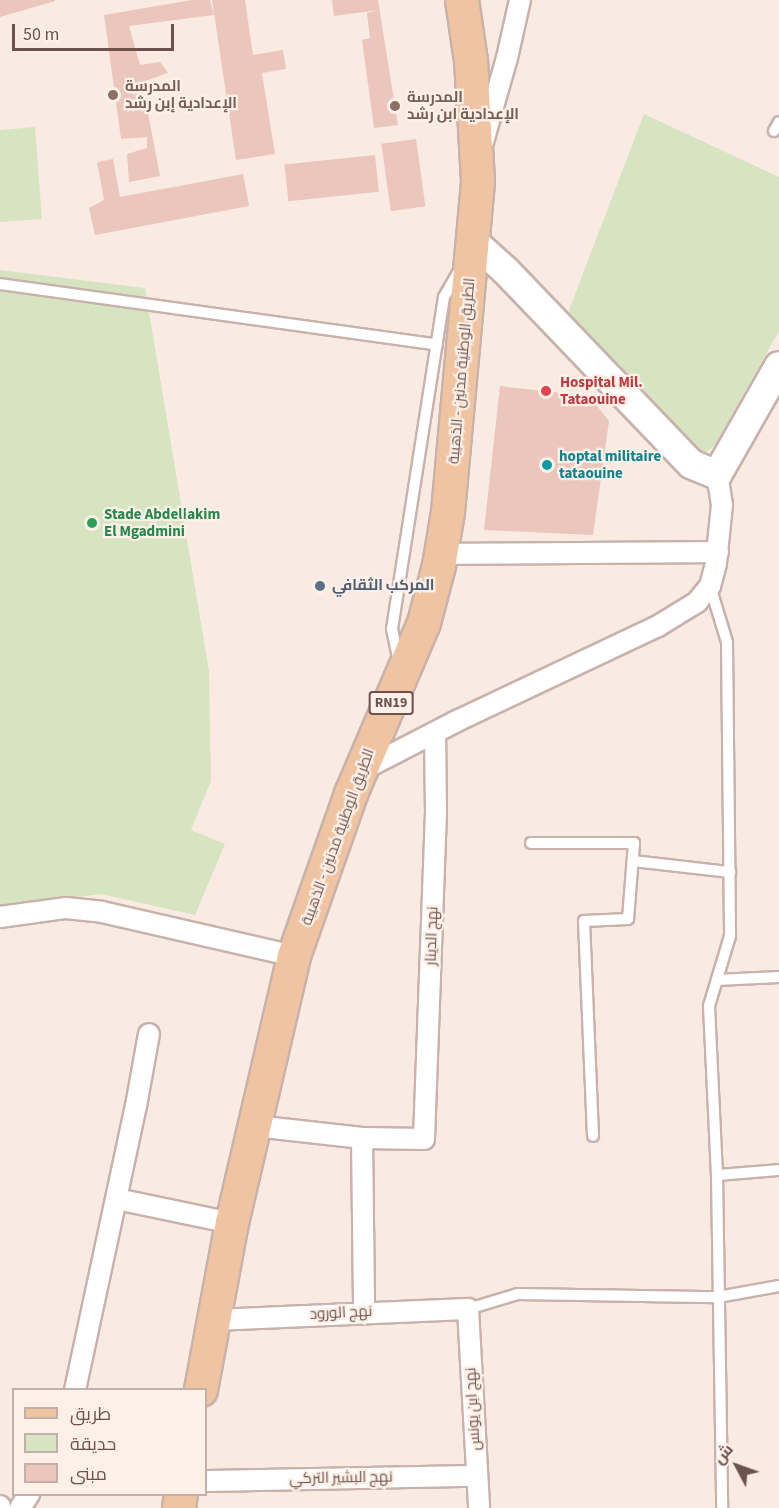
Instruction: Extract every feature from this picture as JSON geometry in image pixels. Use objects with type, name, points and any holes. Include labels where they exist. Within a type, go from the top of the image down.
[{"type":"main road","name":"الطريق الوطنية مدنين - الذهيبة","points":[[201,1388],[232,1223],[294,956],[360,771],[424,623],[441,554],[448,512],[474,242],[478,160],[471,61],[462,0]]},
{"type":"main road","points":[[474,242],[506,271],[691,464],[717,475],[777,375]]},
{"type":"street","points":[[478,160],[507,58],[520,0]]},
{"type":"street","points":[[360,771],[658,626],[697,602],[710,586],[717,552],[722,505],[717,475]]},
{"type":"street","points":[[441,554],[717,552]]},
{"type":"street","name":"نهج الدينار","points":[[362,1138],[424,1139],[436,822],[435,734]]},
{"type":"street","points":[[0,917],[66,908],[102,912],[294,956]]},
{"type":"street","points":[[75,1388],[117,1199],[149,1034]]},
{"type":"street","points":[[255,1126],[362,1138],[364,1311]]},
{"type":"street","points":[[117,1199],[232,1223]]},
{"type":"street","name":"نهج الورود","points":[[213,1320],[364,1311],[468,1309]]},
{"type":"street","name":"نهج ابن يونس","points":[[468,1309],[479,1508]]},
{"type":"street","name":"نهج البشير التركي","points":[[207,1481],[476,1476]]},
{"type":"lane","points":[[402,678],[392,629],[444,297],[474,242]]},
{"type":"lane","points":[[0,284],[437,345]]},
{"type":"lane","points":[[710,586],[727,642],[730,872],[730,936],[709,1006],[717,1175],[722,1508]]},
{"type":"lane","points":[[531,843],[634,843],[628,919],[584,921],[593,1136]]},
{"type":"lane","points":[[633,861],[730,872]]},
{"type":"lane","points":[[717,980],[779,977]]},
{"type":"lane","points":[[717,1175],[779,1170]]},
{"type":"lane","points":[[468,1309],[518,1294],[718,1297],[779,1286]]},
{"type":"green space","points":[[644,114],[779,177],[779,331],[714,446],[705,453],[699,453],[566,318]]},
{"type":"green space","points":[[35,127],[42,219],[0,222],[0,130]]},
{"type":"green space","name":"Stade Abdelاakim El Mgadmini","points":[[0,270],[145,288],[209,671],[211,781],[191,830],[225,844],[195,915],[101,894],[0,907]]},
{"type":"building","points":[[0,0],[55,0],[55,1],[0,17]]},
{"type":"building","points":[[192,0],[210,0],[214,15],[129,26],[140,65],[160,62],[168,73],[142,82],[160,176],[129,182],[127,154],[147,148],[147,137],[121,139],[104,15]]},
{"type":"building","points":[[212,0],[245,0],[253,55],[283,50],[286,69],[262,73],[275,154],[236,160]]},
{"type":"building","points":[[332,0],[378,0],[380,10],[334,16]]},
{"type":"building","points":[[380,10],[398,125],[374,128],[362,40],[370,38],[367,13]]},
{"type":"building","points":[[416,139],[425,206],[391,211],[381,144]]},
{"type":"building","points":[[375,155],[379,192],[288,201],[284,165]]},
{"type":"building","points":[[113,159],[120,197],[243,174],[249,206],[95,235],[89,208],[104,200],[97,162]]},
{"type":"building","name":"hoptal militaire tataouine","points":[[500,386],[589,396],[609,421],[593,535],[484,530]]},
{"type":"place","name":"المدرسة الإعدادية إبن رشد","points":[[113,95]]},
{"type":"place","name":"المدرسة الإعدادية ابن رشد","points":[[395,106]]},
{"type":"place","name":"Hospital Mil. Tataouine","points":[[546,391]]},
{"type":"place","name":"hoptal militaire tataouine","points":[[547,465]]},
{"type":"place","name":"Stade Abdelاakim El Mgadmini","points":[[92,523]]},
{"type":"place","name":"المركب الثقافي","points":[[320,586]]}]
